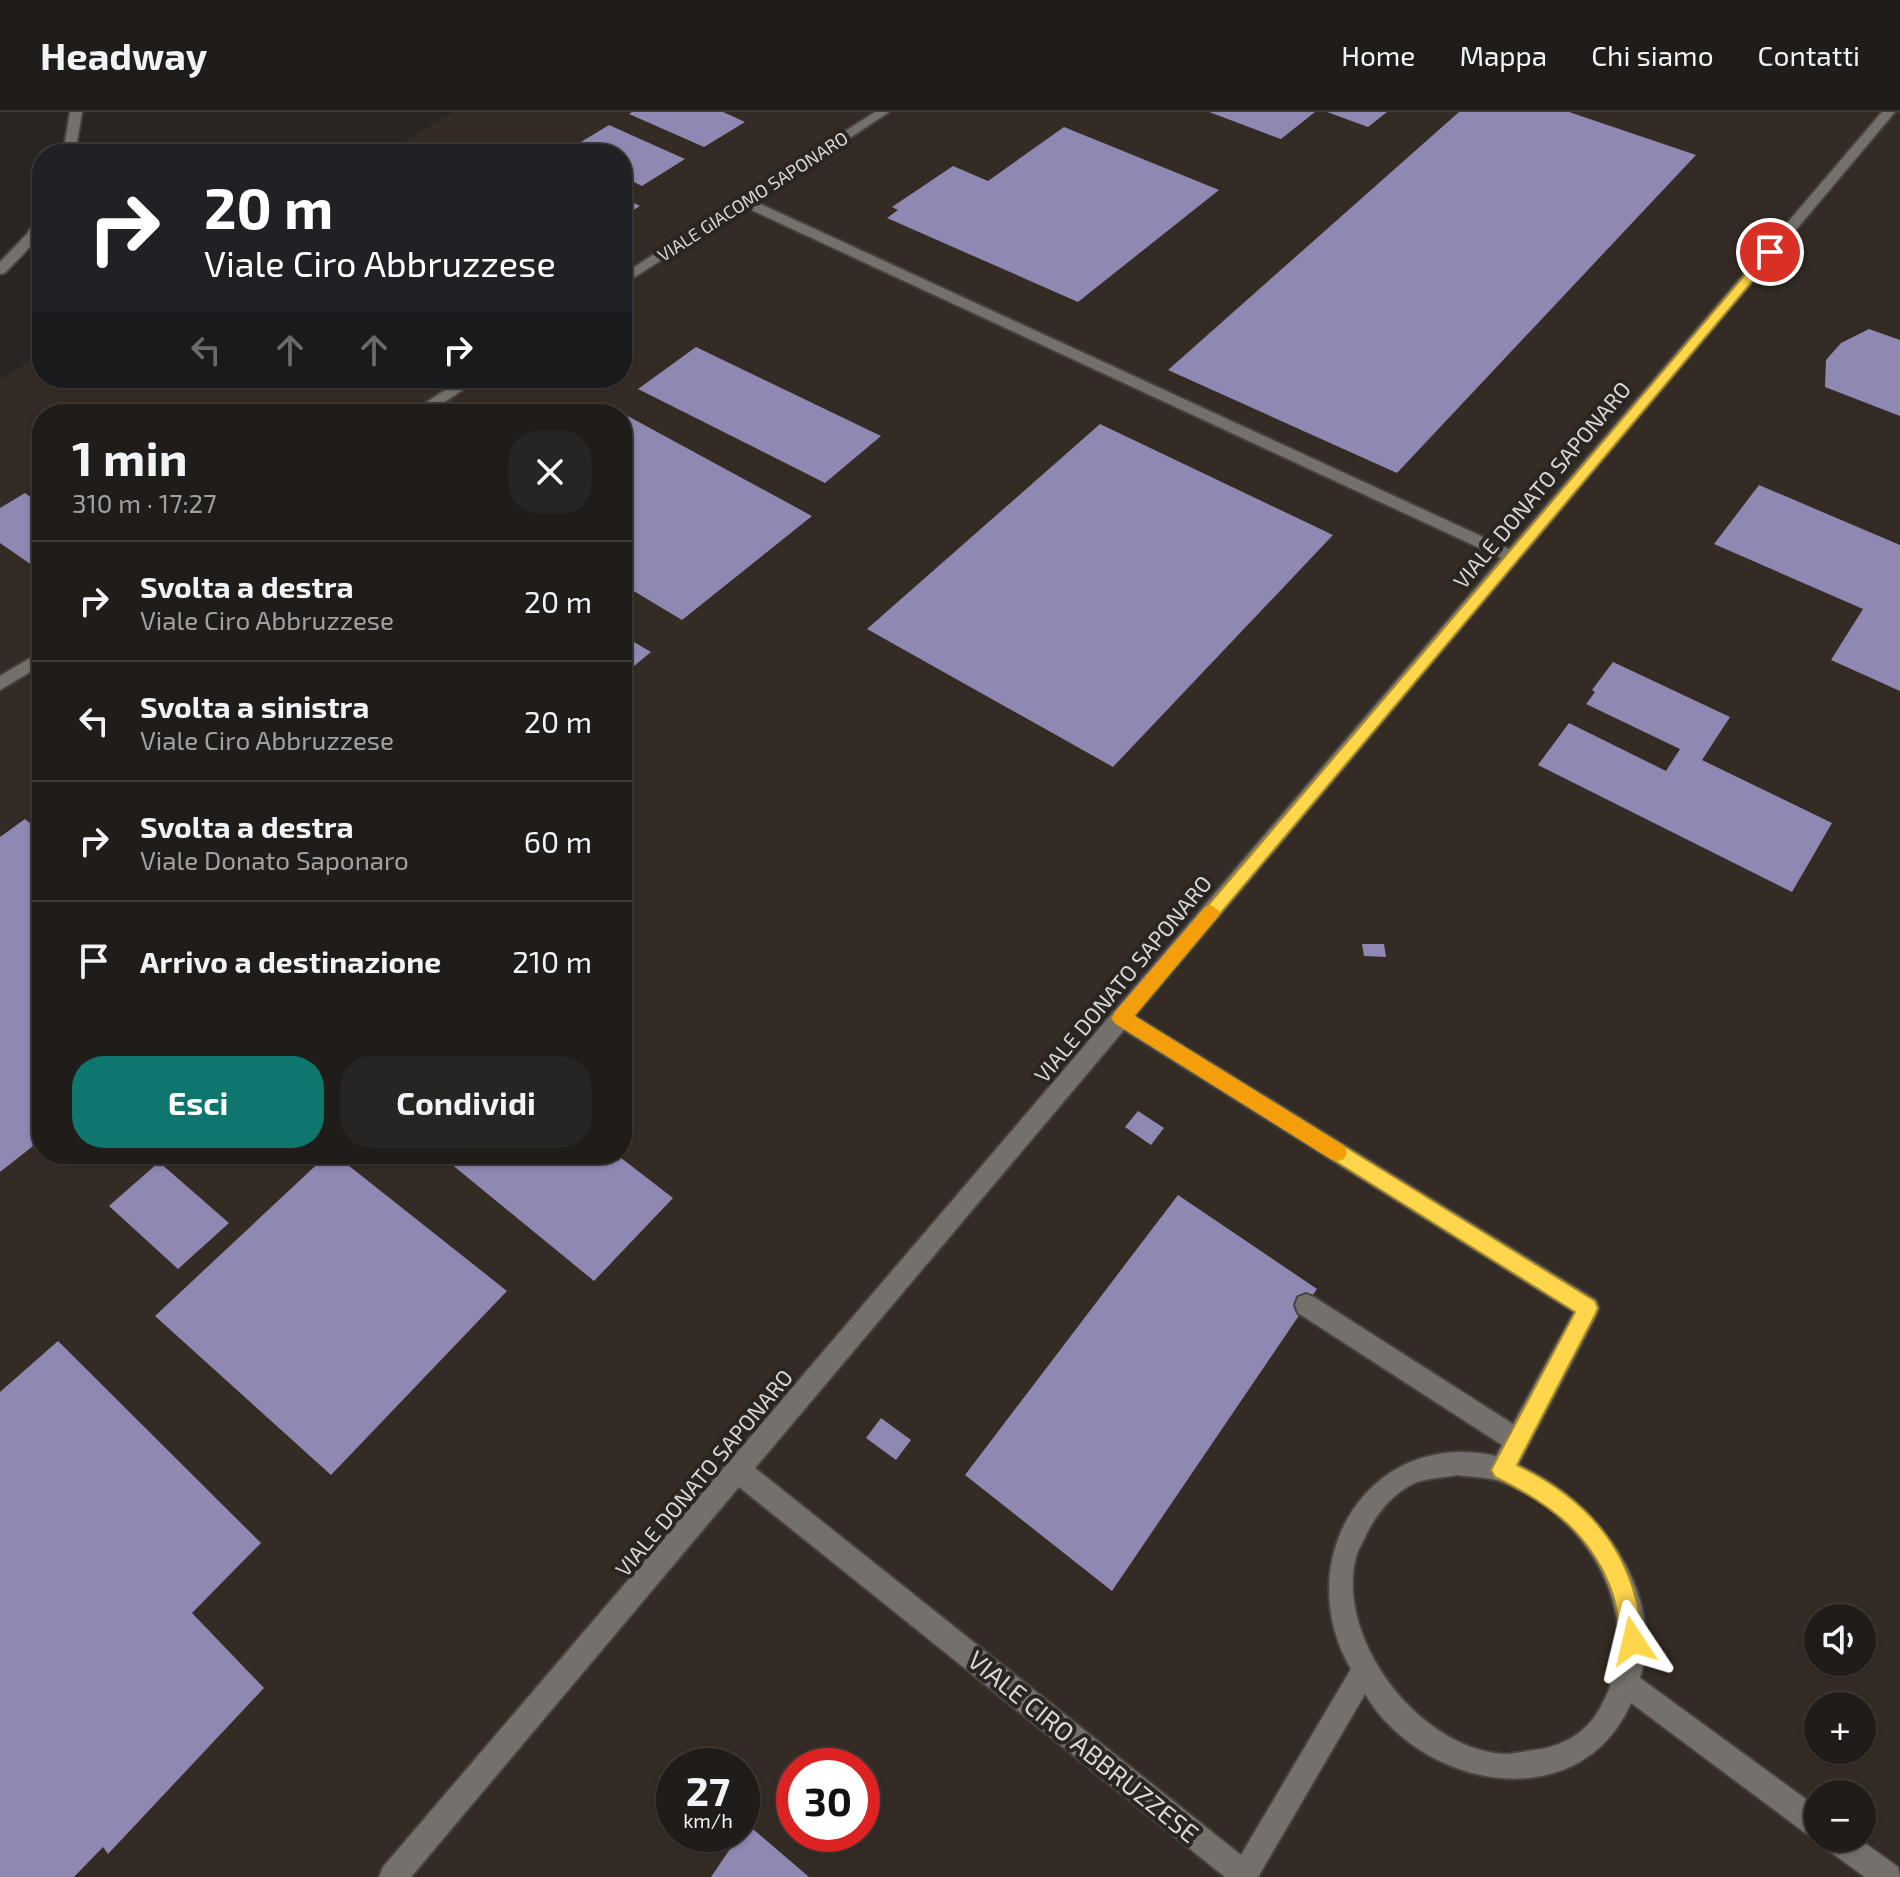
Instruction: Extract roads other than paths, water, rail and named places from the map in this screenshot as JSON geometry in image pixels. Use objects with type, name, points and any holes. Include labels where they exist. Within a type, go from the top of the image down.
[{"type":"street","points":[[71,144],[76,112]]},
{"type":"street","name":"VIALE GIACOMO SAPONARO","points":[[632,275],[883,112]]},
{"type":"street","name":"VIALE DONATO SAPONARO","points":[[393,1877],[1889,112]]},
{"type":"street","points":[[745,202],[1512,557]]},
{"type":"street","points":[[0,270],[32,236]]},
{"type":"street","points":[[433,404],[457,388]]},
{"type":"street","points":[[0,684],[32,663]]},
{"type":"street","points":[[1122,1018],[1588,1308],[1502,1470]]},
{"type":"street","points":[[1306,1305],[1518,1441]]},
{"type":"street","points":[[1457,1463],[1502,1470],[1542,1488],[1578,1517],[1606,1553],[1625,1596],[1633,1641],[1627,1684],[1607,1723],[1575,1753],[1532,1768],[1484,1765],[1437,1747],[1395,1714],[1364,1671],[1345,1622],[1341,1572],[1353,1528],[1379,1493],[1415,1471],[1457,1463]]},
{"type":"street","name":"VIALE CIRO ABBRUZZESE","points":[[738,1470],[1244,1875],[1364,1671]]},
{"type":"street","points":[[1627,1684],[1804,1815]]},
{"type":"street","points":[[1854,1852],[1888,1877]]}]
